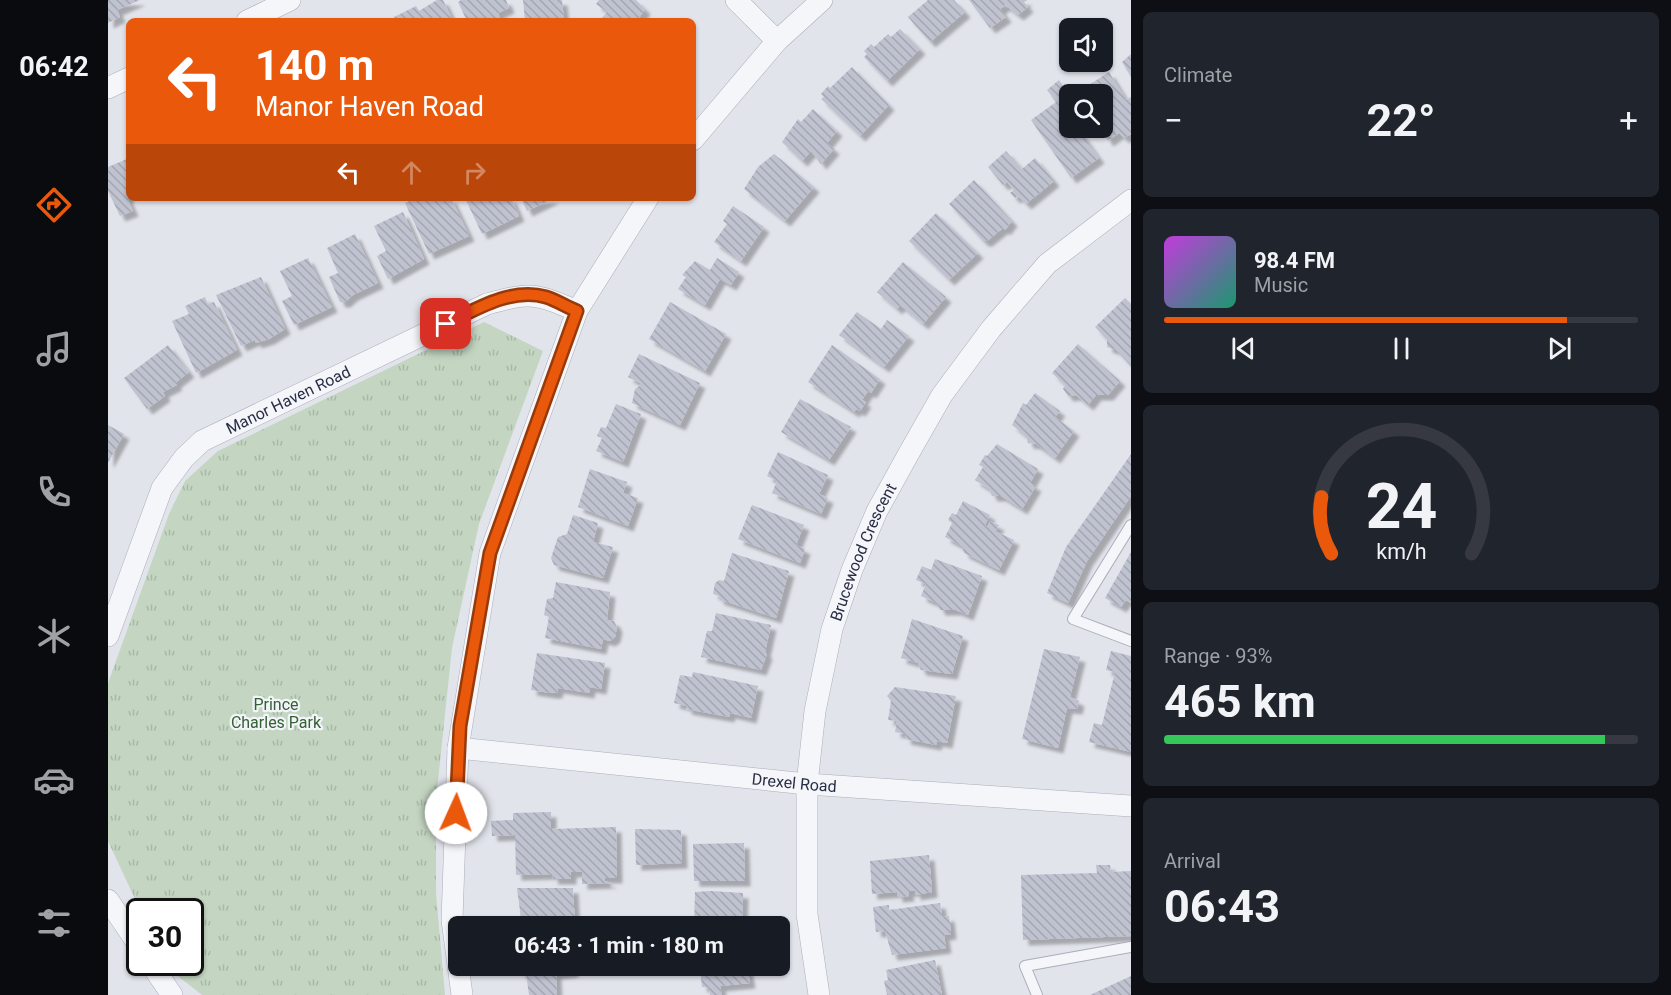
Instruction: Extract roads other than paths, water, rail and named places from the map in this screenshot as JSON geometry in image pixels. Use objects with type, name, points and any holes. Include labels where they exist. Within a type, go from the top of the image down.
[{"type":"street","points":[[253,18],[290,0]]},
{"type":"street","points":[[736,0],[777,41]]},
{"type":"street","points":[[696,136],[777,41],[822,0]]},
{"type":"street","points":[[108,88],[126,79]]},
{"type":"street","name":"Brucewood Crescent","points":[[819,995],[807,914],[807,784],[815,711],[832,629],[852,570],[877,511],[942,394],[991,329],[1040,272],[1131,200]]},
{"type":"street","points":[[462,995],[452,920],[458,748],[490,553],[577,311],[646,201]]},
{"type":"street","name":"Manor Haven Road","points":[[108,636],[162,488],[184,458],[202,441],[487,304],[520,295],[547,297],[577,311]]},
{"type":"street","name":"Drexel Road","points":[[458,748],[807,784],[1131,806]]},
{"type":"street","points":[[108,900],[126,926]]},
{"type":"street","points":[[159,976],[172,995]]},
{"type":"lane","points":[[1131,525],[1073,619],[1131,641]]},
{"type":"lane","points":[[1037,995],[1025,966],[1131,947]]},
{"type":"park label","name":"Prince Charles Park","points":[[276,713]]}]
